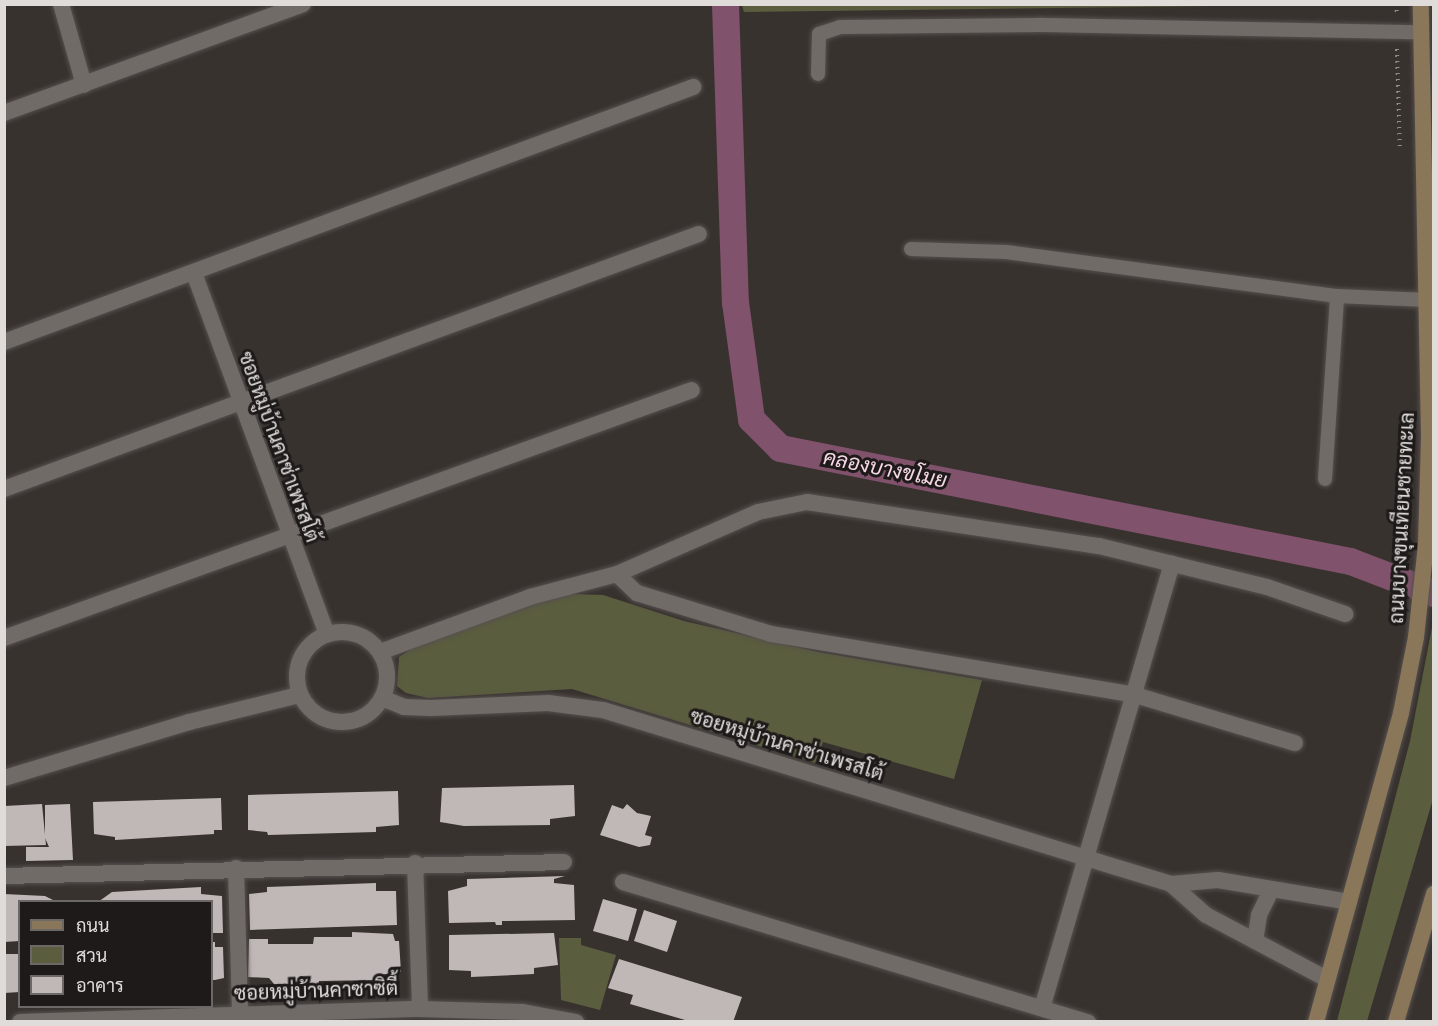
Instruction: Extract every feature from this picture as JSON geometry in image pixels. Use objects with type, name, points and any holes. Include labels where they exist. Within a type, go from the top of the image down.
[{"type":"main road","name":"ถนนบางขุนเทียนชายทะเล","points":[[1316,1022],[1401,713],[1416,637],[1426,545],[1429,436],[1421,4]]},
{"type":"main road","points":[[1396,1022],[1434,894]]},
{"type":"street","points":[[62,4],[84,85]]},
{"type":"street","points":[[4,113],[303,4]]},
{"type":"street","points":[[4,342],[693,87]]},
{"type":"street","points":[[4,489],[699,234]]},
{"type":"street","name":"ซอยหมู่บ้านคาซ่าเพรสโต้","points":[[194,273],[288,537],[327,634]]},
{"type":"street","points":[[4,638],[692,390]]},
{"type":"street","points":[[380,652],[530,597],[617,574],[758,512],[807,502],[1099,546],[1267,587],[1345,614]]},
{"type":"street","points":[[1042,1008],[1172,564]]},
{"type":"street","points":[[617,574],[637,593],[771,634],[1135,695],[1295,743]]},
{"type":"street","points":[[327,634],[357,634],[380,652],[388,681],[382,698],[363,718],[341,722],[320,717],[299,695],[297,666],[313,641],[327,634]]},
{"type":"street","points":[[4,778],[189,722],[299,695]]},
{"type":"street","name":"ซอยหมู่บ้านคาซ่าเพรสโต้","points":[[382,698],[404,706],[431,708],[549,703],[603,710],[1171,884],[1218,880],[1349,902]]},
{"type":"street","points":[[4,876],[415,863],[564,862]]},
{"type":"street","points":[[415,863],[420,1009]]},
{"type":"street","points":[[236,868],[240,1014]]},
{"type":"street","points":[[623,882],[1088,1022]]},
{"type":"street","name":"ซอยหมู่บ้านคาซ่าเพรสโต้","points":[[1171,884],[1206,915],[1327,979]]},
{"type":"street","points":[[1255,941],[1259,915],[1270,890]]},
{"type":"street","name":"ซอยหมู่บ้านคาซาซิตี้","points":[[21,1022],[420,1009],[523,1012],[576,1022]]},
{"type":"lane","points":[[818,74],[819,34],[840,27],[1040,25],[1421,32]]},
{"type":"lane","points":[[910,249],[1006,252],[1337,296],[1427,300]]},
{"type":"lane","points":[[1325,479],[1337,296]]},
{"type":"green space","points":[[742,4],[1376,4],[744,12],[742,5]]},
{"type":"green space","points":[[572,594],[603,595],[684,621],[818,652],[982,680],[954,779],[823,742],[815,763],[572,689],[428,698],[406,693],[397,686],[399,657],[411,649],[525,607]]},
{"type":"green space","points":[[1433,622],[1433,799],[1367,1021],[1337,1021],[1410,741]]},
{"type":"green space","points":[[559,938],[581,938],[581,945],[616,955],[600,1010],[561,1000]]},
{"type":"building","points":[[574,785],[575,816],[550,819],[550,825],[464,826],[440,822],[442,788]]},
{"type":"building","points":[[398,791],[399,825],[376,827],[376,832],[268,835],[267,832],[248,830],[248,795]]},
{"type":"building","points":[[221,798],[222,830],[214,830],[214,834],[115,840],[115,837],[94,834],[93,802]]},
{"type":"building","points":[[42,804],[46,845],[4,846],[4,806]]},
{"type":"building","points":[[70,804],[73,860],[26,861],[26,847],[49,847],[45,838],[45,805]]},
{"type":"building","points":[[627,804],[637,813],[651,816],[645,835],[652,837],[650,845],[639,847],[600,835],[612,805],[623,809]]},
{"type":"building","points":[[565,876],[554,879],[554,883],[574,885],[575,920],[502,921],[502,925],[496,925],[495,922],[449,923],[448,891],[467,886],[467,879]]},
{"type":"building","points":[[376,883],[376,891],[396,891],[397,925],[250,930],[249,894],[267,892],[267,887]]},
{"type":"building","points":[[201,887],[201,894],[222,896],[223,933],[213,933],[213,900],[101,900],[112,892]]},
{"type":"building","points":[[4,894],[45,896],[53,900],[18,900],[18,941],[4,942]]},
{"type":"building","points":[[603,899],[637,909],[628,941],[593,931]]},
{"type":"building","points":[[644,910],[677,921],[667,952],[634,941]]},
{"type":"building","points":[[352,932],[393,934],[395,941],[399,941],[401,972],[378,975],[378,980],[319,981],[319,984],[292,981],[291,984],[274,984],[269,978],[248,977],[249,939],[268,939],[268,944],[313,944],[314,937],[352,937]]},
{"type":"building","points":[[554,933],[558,965],[534,968],[534,974],[471,977],[471,971],[449,970],[449,935]]},
{"type":"building","points":[[213,942],[215,942],[215,947],[223,947],[224,978],[213,980]]},
{"type":"building","points":[[4,954],[18,954],[18,992],[4,993]]},
{"type":"building","points":[[619,959],[742,997],[733,1022],[692,1022],[630,1004],[633,995],[608,988]]},
{"type":"waterway","name":"คลองบางขโมย","points":[[725,4],[735,302],[751,419],[780,448],[1350,561],[1434,593]]}]
